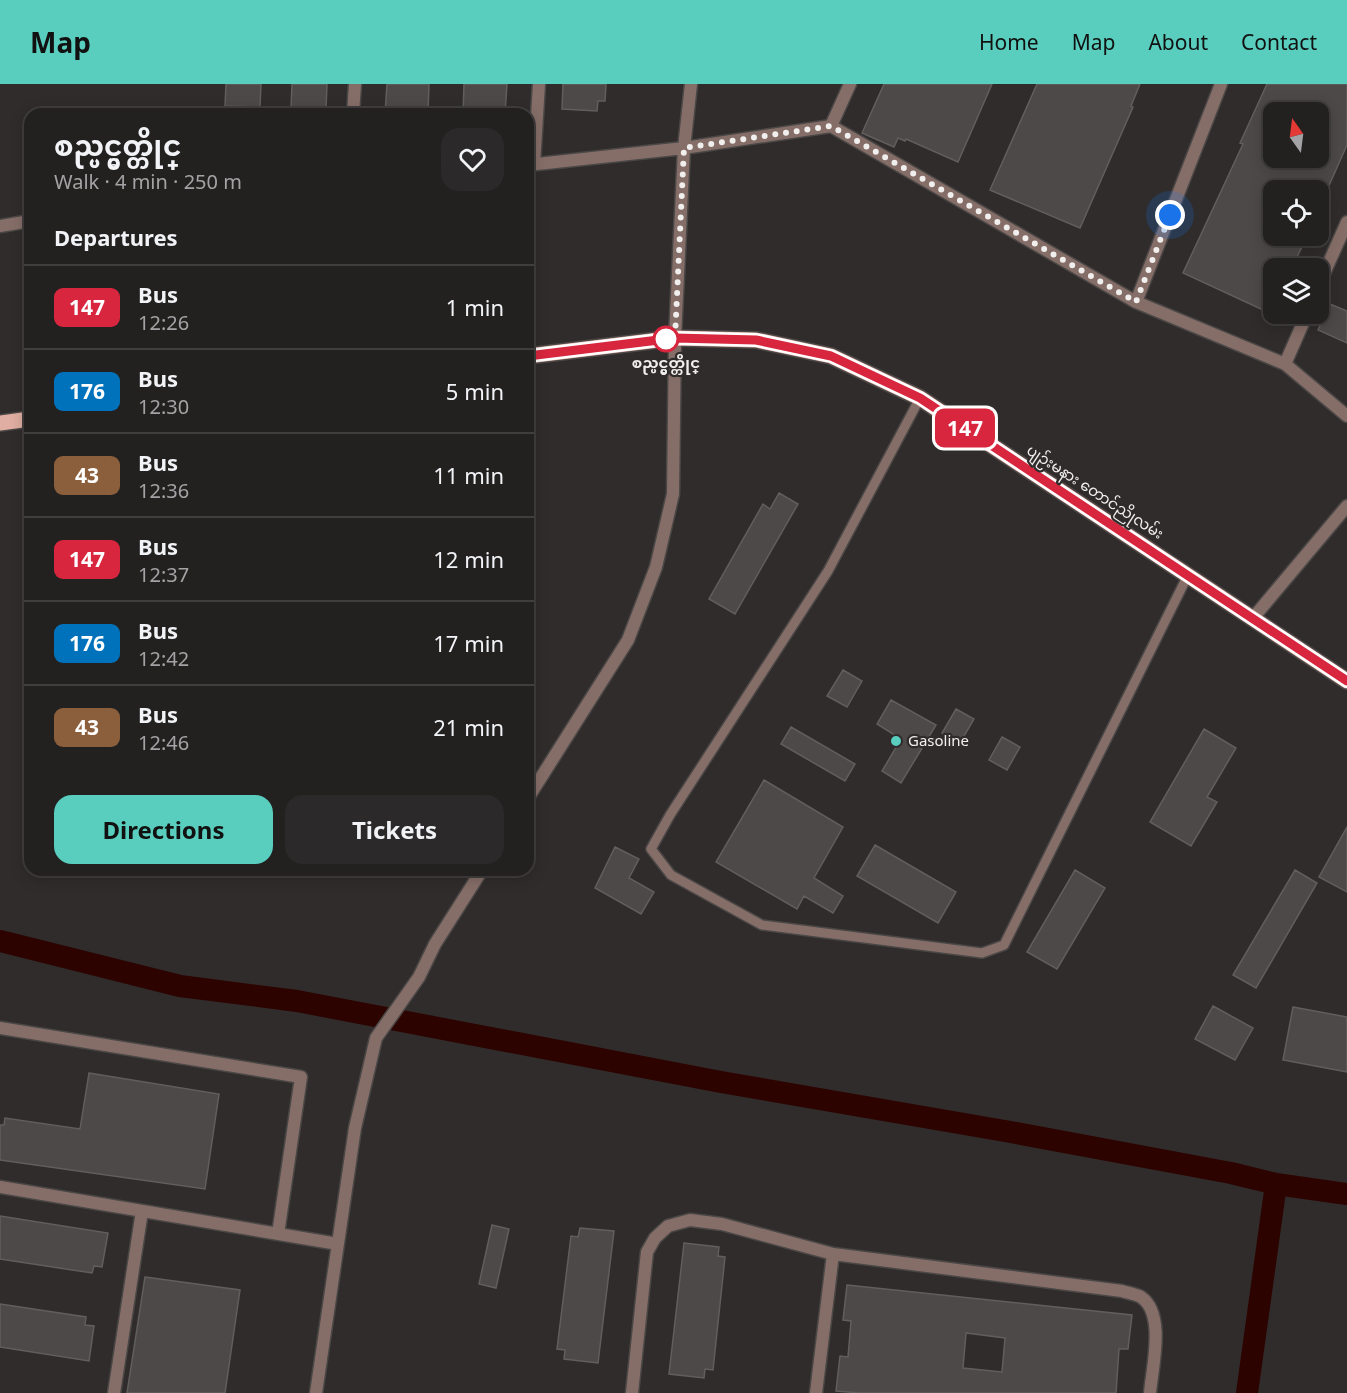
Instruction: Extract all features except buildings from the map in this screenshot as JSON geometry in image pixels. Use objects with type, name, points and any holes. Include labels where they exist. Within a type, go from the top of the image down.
[{"type":"main road","name":"ပျဉ်းမနား တောင်ညိုလမ်း","points":[[534,355],[675,338],[756,340],[831,356],[920,398],[1347,681]]},
{"type":"main road","points":[[0,423],[24,420]]},
{"type":"street","points":[[353,108],[355,84]]},
{"type":"street","points":[[534,134],[539,84]]},
{"type":"street","points":[[534,789],[628,640],[656,567],[674,494],[675,338],[684,148],[691,84]]},
{"type":"street","points":[[831,126],[850,84]]},
{"type":"street","points":[[1136,302],[1221,84]]},
{"type":"street","points":[[534,164],[684,148],[831,126],[1136,302],[1285,364],[1347,416]]},
{"type":"street","points":[[0,226],[24,222]]},
{"type":"street","points":[[1329,262],[1347,222]]},
{"type":"street","points":[[1285,364],[1303,324]]},
{"type":"street","points":[[1252,618],[1347,506]]},
{"type":"street","points":[[316,1393],[356,1128],[376,1038],[419,977],[435,944],[478,876]]},
{"type":"street","points":[[0,1028],[301,1077],[278,1234]]},
{"type":"street","points":[[0,1187],[338,1244]]},
{"type":"street","points":[[114,1393],[142,1211]]},
{"type":"street","points":[[632,1393],[647,1252],[655,1238],[668,1226],[690,1220],[722,1224],[833,1254],[1122,1291],[1141,1297],[1151,1309],[1156,1328],[1150,1393]]},
{"type":"street","points":[[816,1393],[833,1254]]},
{"type":"lane","points":[[920,398],[828,571],[670,815],[651,849],[671,875],[762,925],[982,953],[1004,945],[1188,575]]},
{"type":"waterway","points":[[0,941],[180,986],[297,1001],[721,1082],[1005,1131],[1231,1173],[1276,1184],[1347,1194]]},
{"type":"waterway","points":[[1247,1393],[1276,1184]]},
{"type":"bus line","name":"147","points":[[534,355],[675,338],[756,340],[831,356],[920,398],[1347,681]]},
{"type":"place","name":"စည္ပင္မွတ္တိုင္","points":[[666,339]]},
{"type":"place","name":"Gasoline","points":[[896,741]]},
{"type":"route","points":[[666,339],[675,338],[684,148],[831,126],[1136,302],[1170,215]]}]
